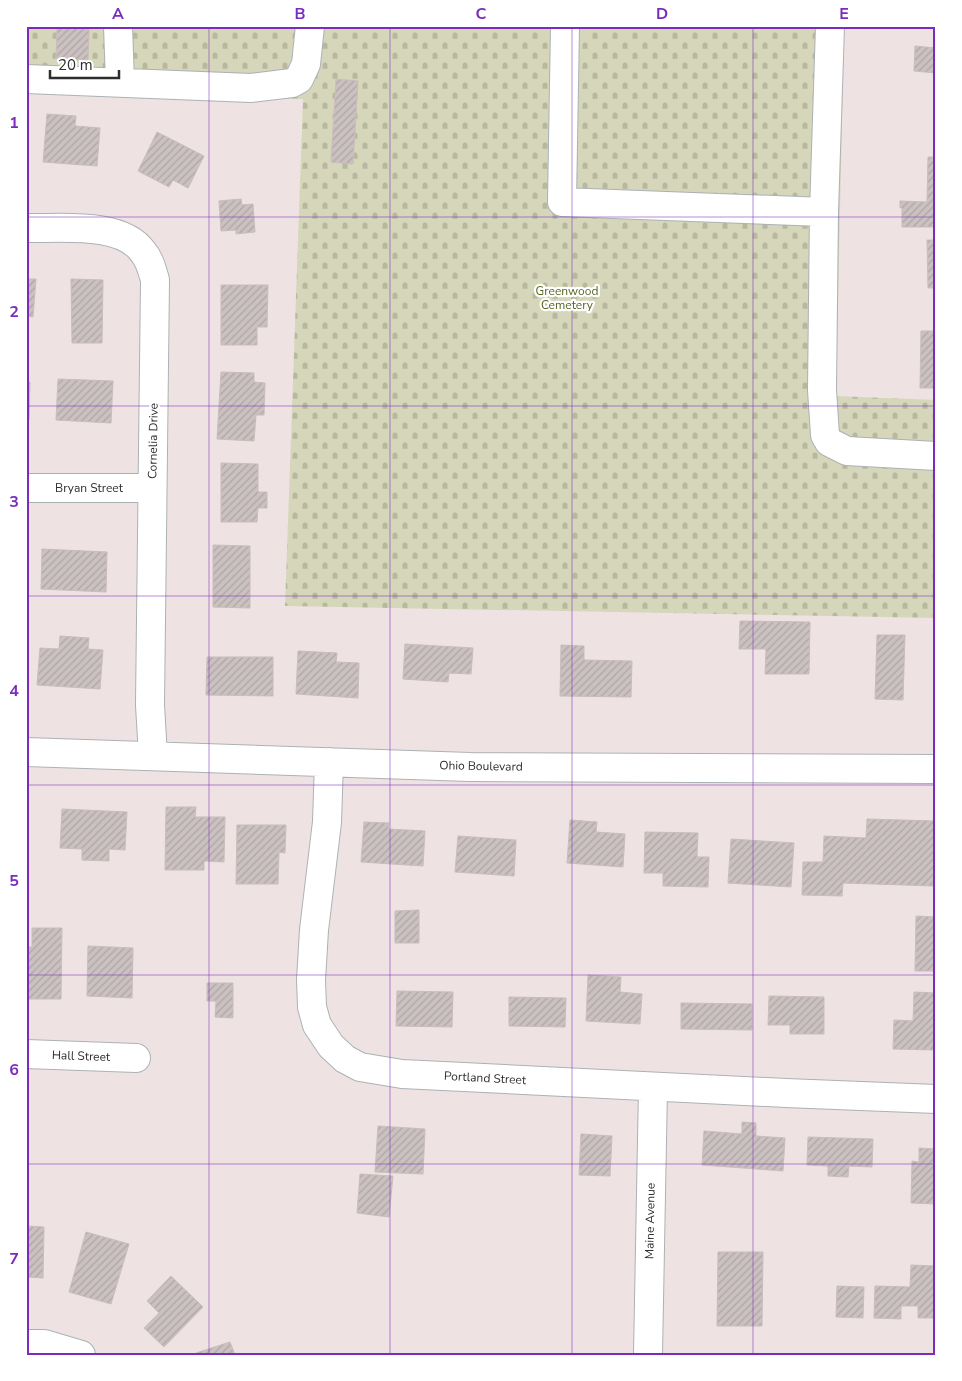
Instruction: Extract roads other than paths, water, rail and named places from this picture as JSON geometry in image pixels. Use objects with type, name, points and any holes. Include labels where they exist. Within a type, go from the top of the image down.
[{"type":"street","points":[[118,26],[120,82]]},
{"type":"street","points":[[26,79],[251,88],[292,83],[299,78],[306,64],[310,26]]},
{"type":"street","points":[[566,26],[562,202],[824,212]]},
{"type":"street","points":[[830,26],[824,212],[822,390],[826,435],[829,442],[847,451],[936,456]]},
{"type":"street","name":"Cornelia Drive","points":[[26,228],[87,229],[110,232],[129,239],[142,250],[149,261],[155,280],[150,705],[153,756]]},
{"type":"street","name":"Bryan Street","points":[[26,488],[152,488]]},
{"type":"street","name":"Ohio Boulevard","points":[[26,752],[479,767],[936,770]]},
{"type":"street","name":"Portland Street","points":[[329,762],[327,822],[314,930],[311,980],[312,1006],[317,1024],[331,1046],[345,1059],[360,1067],[402,1074],[936,1099]]},
{"type":"street","name":"Hall Street","points":[[26,1054],[136,1058]]},
{"type":"street","name":"Maine Avenue","points":[[648,1355],[653,1087]]},
{"type":"street","points":[[26,1344],[44,1344],[81,1355]]},
{"type":"park label","name":"Greenwood Cemetery","points":[[567,298]]}]
